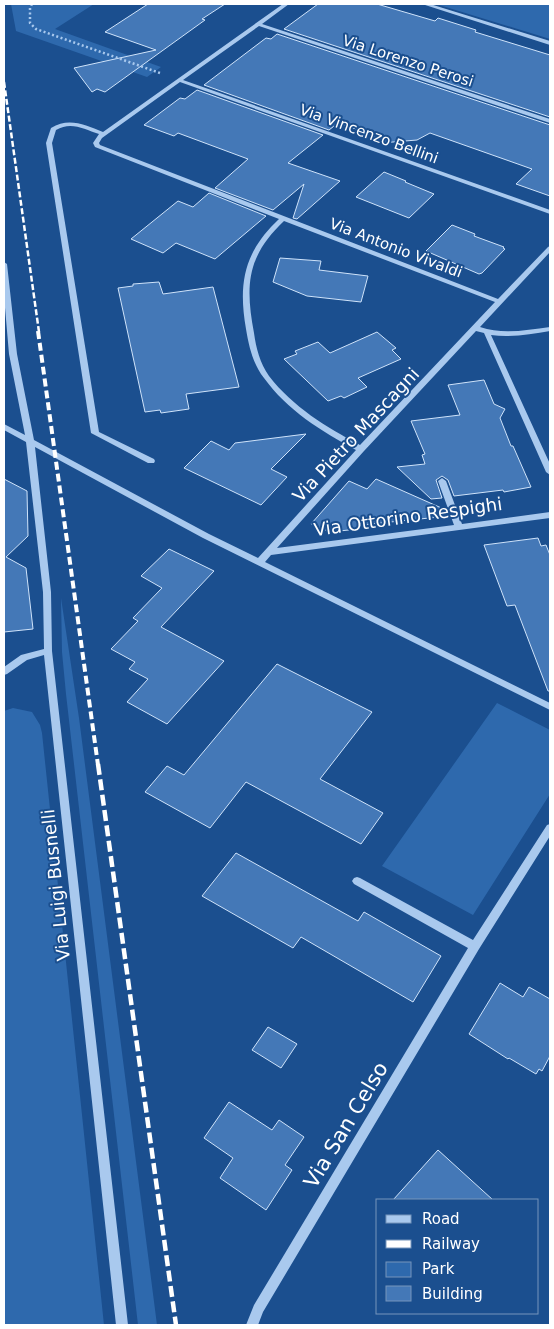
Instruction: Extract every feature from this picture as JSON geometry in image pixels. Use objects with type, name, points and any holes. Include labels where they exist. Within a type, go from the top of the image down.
[{"type":"street","points":[[151,461],[95,433],[49,143],[53,129],[65,123],[76,124],[103,134],[286,4]]},
{"type":"street","points":[[425,4],[550,42]]},
{"type":"street","name":"Via Lorenzo Perosi","points":[[258,24],[550,121]]},
{"type":"street","name":"Via Vincenzo Bellini","points":[[179,80],[550,212]]},
{"type":"street","name":"Via Antonio Vivaldi","points":[[103,134],[96,143],[101,148],[500,302]]},
{"type":"street","points":[[283,218],[255,250],[245,277],[244,308],[257,363],[267,379],[312,421],[361,449]]},
{"type":"street","name":"Via Pietro Mascagni","points":[[260,562],[361,449],[550,248]]},
{"type":"street","name":"Via Luigi Busnelli","points":[[4,264],[14,354],[30,440],[47,592],[48,651],[122,1325]]},
{"type":"street","points":[[475,328],[487,333],[507,335],[550,329]]},
{"type":"street","points":[[487,333],[550,472]]},
{"type":"street","points":[[4,427],[199,532],[550,706]]},
{"type":"street","points":[[442,481],[459,527]]},
{"type":"street","name":"Via Ottorino Respighi","points":[[269,552],[550,515]]},
{"type":"street","points":[[4,672],[16,662],[31,654],[48,651]]},
{"type":"street","name":"Via San Celso","points":[[252,1325],[258,1309],[475,946],[550,828]]},
{"type":"street","points":[[357,881],[475,946]]},
{"type":"path","points":[[32,4],[30,8],[30,23],[36,29],[179,80]]},
{"type":"green space","points":[[11,4],[94,4],[55,29],[161,67],[147,77],[16,31]]},
{"type":"green space","points":[[436,4],[550,4],[550,39]]},
{"type":"green space","points":[[61,598],[79,718],[157,1325],[138,1325],[66,694],[62,652]]},
{"type":"green space","points":[[497,703],[550,730],[550,794],[473,915],[382,866]]},
{"type":"green space","points":[[13,708],[32,712],[40,725],[42,733],[104,1325],[4,1325],[4,711]]},
{"type":"building","points":[[148,4],[225,4],[202,19],[205,20],[105,92],[97,89],[92,92],[74,68],[156,50],[105,32]]},
{"type":"building","points":[[318,4],[377,4],[435,21],[438,18],[476,30],[475,32],[550,55],[550,117],[284,29]]},
{"type":"building","points":[[277,34],[550,125],[550,196],[516,184],[532,169],[430,133],[417,140],[381,143],[371,134],[338,123],[329,130],[204,85],[266,38],[271,39]]},
{"type":"building","points":[[197,90],[323,135],[288,163],[340,181],[297,219],[293,218],[304,184],[273,210],[215,188],[248,159],[178,133],[174,136],[144,125],[180,98],[185,99]]},
{"type":"building","points":[[384,172],[434,194],[409,218],[356,197]]},
{"type":"building","points":[[209,193],[266,216],[215,259],[176,243],[163,253],[131,239],[178,201],[193,207]]},
{"type":"building","points":[[452,225],[505,249],[479,274],[426,251]]},
{"type":"building","points":[[280,258],[321,261],[319,270],[368,276],[361,302],[307,296],[273,282]]},
{"type":"building","points":[[159,282],[163,294],[213,287],[239,387],[186,394],[189,409],[161,413],[160,410],[145,412],[118,288],[133,286],[133,284]]},
{"type":"building","points":[[377,332],[396,348],[392,350],[401,359],[358,378],[367,387],[344,398],[341,396],[328,401],[284,359],[297,354],[295,351],[318,342],[330,353]]},
{"type":"building","points":[[484,380],[494,404],[505,409],[500,418],[531,487],[504,492],[503,490],[454,496],[448,480],[442,476],[436,480],[442,498],[431,499],[397,467],[425,464],[422,455],[425,454],[411,421],[460,415],[448,385]]},
{"type":"building","points":[[306,434],[271,469],[287,477],[261,505],[184,468],[211,441],[229,450],[235,443]]},
{"type":"building","points":[[4,479],[27,491],[28,536],[6,557],[26,568],[33,629],[4,632]]},
{"type":"building","points":[[376,479],[446,510],[449,516],[361,525],[358,529],[330,532],[311,524],[349,481],[367,489]]},
{"type":"building","points":[[538,538],[541,546],[546,545],[550,555],[550,691],[548,691],[515,605],[507,606],[484,545]]},
{"type":"building","points":[[169,549],[214,571],[161,627],[224,661],[167,724],[127,702],[148,679],[129,669],[135,662],[111,649],[138,621],[133,618],[162,588],[141,576]]},
{"type":"building","points":[[277,664],[372,712],[320,779],[383,813],[361,844],[246,782],[210,828],[145,792],[167,766],[184,775]]},
{"type":"building","points":[[236,853],[358,921],[364,912],[441,956],[413,1002],[301,937],[293,948],[202,896]]},
{"type":"building","points":[[500,983],[523,997],[529,987],[550,999],[550,1056],[542,1071],[539,1069],[536,1074],[469,1034]]},
{"type":"building","points":[[268,1027],[297,1044],[281,1068],[252,1050]]},
{"type":"building","points":[[229,1102],[272,1130],[279,1120],[304,1137],[285,1165],[292,1170],[266,1210],[220,1178],[233,1158],[204,1138]]},
{"type":"building","points":[[438,1150],[492,1199],[394,1199]]},
{"type":"railway","points":[[4,82],[39,332]]},
{"type":"railway","points":[[38,331],[98,765]]},
{"type":"railway","points":[[98,764],[176,1325]]}]
